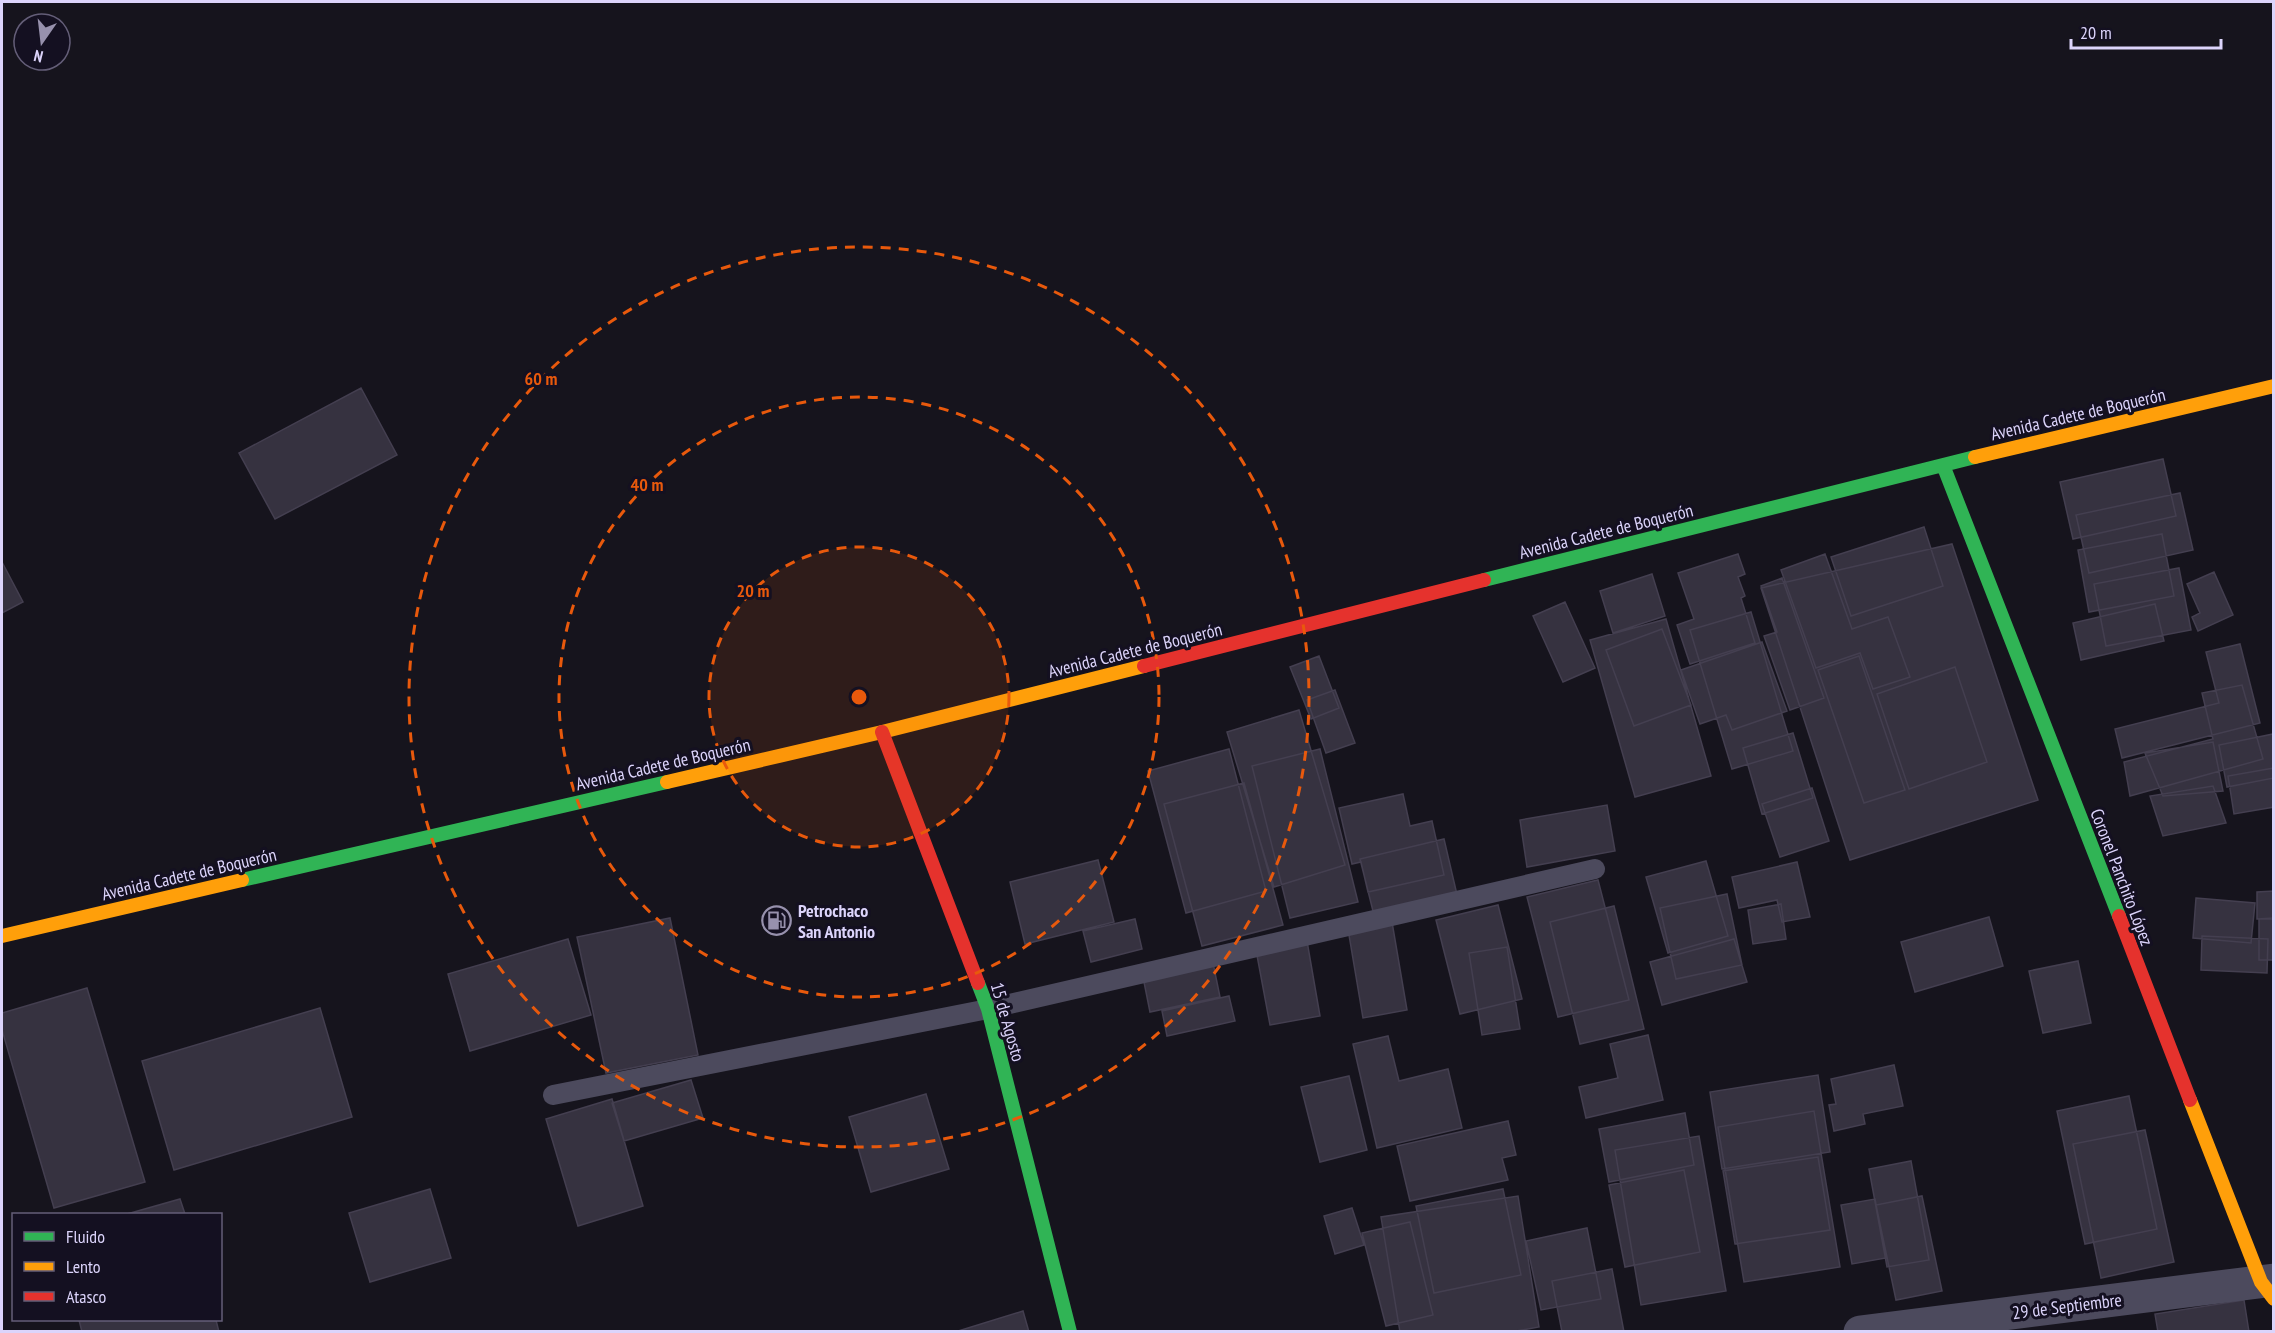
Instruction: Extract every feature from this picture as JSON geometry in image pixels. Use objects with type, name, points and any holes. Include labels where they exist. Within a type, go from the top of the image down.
[{"type":"main road","name":"Avenida Cadete de Boquerón","points":[[2,936],[882,732],[1942,465],[2274,386]]},
{"type":"main road","name":"Coronel Panchito López","points":[[1942,465],[2269,1287]]},
{"type":"main road","name":"15 de Agosto","points":[[882,732],[988,1009],[1070,1332]]},
{"type":"street","name":"29 de Septiembre","points":[[1860,1332],[2269,1287]]},
{"type":"lane","points":[[553,1095],[988,1009],[1595,869]]},
{"type":"building","points":[[361,388],[397,455],[275,519],[239,453]]},
{"type":"building","points":[[2163,459],[2176,516],[2073,539],[2060,482]]},
{"type":"building","points":[[2180,493],[2193,550],[2089,573],[2076,515]]},
{"type":"building","points":[[1924,527],[1943,586],[1851,616],[1831,557]]},
{"type":"building","points":[[2162,534],[2174,596],[2089,612],[2078,550]]},
{"type":"building","points":[[1952,544],[2038,800],[1850,860],[1761,588]]},
{"type":"building","points":[[1738,554],[1745,574],[1738,577],[1745,596],[1741,598],[1755,643],[1690,664],[1677,625],[1694,619],[1678,573]]},
{"type":"building","points":[[1825,554],[1852,629],[1888,617],[1910,677],[1873,689],[1860,653],[1816,668],[1781,570]]},
{"type":"building","points":[[2,562],[23,602],[2,613]]},
{"type":"building","points":[[2179,568],[2191,630],[2106,646],[2094,584]]},
{"type":"building","points":[[2214,572],[2233,615],[2198,631],[2192,617],[2200,613],[2187,584]]},
{"type":"building","points":[[1652,574],[1665,616],[1613,633],[1600,591]]},
{"type":"building","points":[[1782,578],[1824,698],[1790,710],[1764,636],[1777,632],[1761,586]]},
{"type":"building","points":[[1565,602],[1595,668],[1563,682],[1533,616]]},
{"type":"building","points":[[2155,604],[2164,641],[2081,660],[2073,623]]},
{"type":"building","points":[[1751,612],[1793,751],[1732,769],[1690,630]]},
{"type":"building","points":[[1666,619],[1711,776],[1635,797],[1590,640]]},
{"type":"building","points":[[1662,629],[1691,705],[1634,726],[1606,650]]},
{"type":"building","points":[[1762,642],[1787,711],[1732,730],[1726,715],[1700,724],[1681,670]]},
{"type":"building","points":[[2240,644],[2260,723],[2122,758],[2115,729],[2219,703],[2206,652]]},
{"type":"building","points":[[1319,656],[1339,708],[1311,719],[1290,667]]},
{"type":"building","points":[[1859,656],[1905,790],[1864,803],[1818,670]]},
{"type":"building","points":[[1955,667],[1987,762],[1909,789],[1877,694]]},
{"type":"building","points":[[2242,685],[2263,759],[2130,796],[2124,762],[2213,739],[2202,693]]},
{"type":"building","points":[[1335,690],[1355,743],[1326,753],[1307,700]]},
{"type":"building","points":[[1299,710],[1345,865],[1274,887],[1227,732]]},
{"type":"building","points":[[1793,733],[1813,798],[1762,814],[1743,748]]},
{"type":"building","points":[[2273,734],[2274,778],[2227,787],[2219,745]]},
{"type":"building","points":[[2213,742],[2223,791],[2163,796],[2145,753]]},
{"type":"building","points":[[1229,749],[1266,891],[1186,913],[1148,771]]},
{"type":"building","points":[[1320,749],[1358,902],[1290,918],[1252,766]]},
{"type":"building","points":[[2274,768],[2274,807],[2234,814],[2228,776]]},
{"type":"building","points":[[1244,783],[1283,925],[1202,946],[1164,804]]},
{"type":"building","points":[[2213,786],[2226,823],[2163,836],[2150,796]]},
{"type":"building","points":[[1812,788],[1829,841],[1780,857],[1762,804]]},
{"type":"building","points":[[1403,794],[1410,826],[1432,821],[1444,875],[1368,892],[1361,862],[1352,864],[1339,808]]},
{"type":"building","points":[[1607,805],[1615,851],[1527,867],[1520,820]]},
{"type":"building","points":[[1444,839],[1458,899],[1375,919],[1360,859]]},
{"type":"building","points":[[1098,860],[1114,922],[1025,944],[1010,882]]},
{"type":"building","points":[[1706,861],[1728,936],[1668,953],[1646,877]]},
{"type":"building","points":[[1797,862],[1810,917],[1782,922],[1777,900],[1739,908],[1732,877]]},
{"type":"building","points":[[1598,880],[1629,1000],[1558,1017],[1527,897]]},
{"type":"building","points":[[2274,891],[2274,918],[2257,919],[2257,892]]},
{"type":"building","points":[[1727,894],[1742,965],[1676,979],[1660,908]]},
{"type":"building","points":[[2196,898],[2255,903],[2251,943],[2193,938]]},
{"type":"building","points":[[1781,904],[1786,939],[1753,944],[1748,910]]},
{"type":"building","points":[[1498,905],[1522,999],[1460,1014],[1436,920]]},
{"type":"building","points":[[1614,906],[1644,1029],[1580,1044],[1550,922]]},
{"type":"building","points":[[1989,917],[2003,966],[1915,992],[1901,942]]},
{"type":"building","points":[[670,918],[698,1055],[606,1073],[577,937]]},
{"type":"building","points":[[1135,919],[1142,949],[1091,962],[1083,931]]},
{"type":"building","points":[[2259,919],[2274,919],[2274,960],[2259,960]]},
{"type":"building","points":[[1392,922],[1407,1010],[1363,1018],[1348,929]]},
{"type":"building","points":[[2202,936],[2268,939],[2267,973],[2201,970]]},
{"type":"building","points":[[568,939],[591,1015],[470,1051],[448,974]]},
{"type":"building","points":[[1734,939],[1747,982],[1662,1005],[1650,962]]},
{"type":"building","points":[[1307,941],[1320,1016],[1270,1025],[1256,950]]},
{"type":"building","points":[[1507,947],[1520,1029],[1482,1035],[1469,953]]},
{"type":"building","points":[[2078,961],[2091,1023],[2043,1033],[2029,971]]},
{"type":"building","points":[[1213,963],[1220,997],[1150,1012],[1143,977]]},
{"type":"building","points":[[87,988],[145,1182],[54,1208],[2,1030],[2,1013]]},
{"type":"building","points":[[1229,996],[1235,1021],[1167,1036],[1162,1011]]},
{"type":"building","points":[[320,1008],[352,1117],[174,1170],[142,1061]]},
{"type":"building","points":[[1648,1035],[1663,1100],[1586,1118],[1579,1087],[1618,1078],[1610,1044]]},
{"type":"building","points":[[1388,1036],[1399,1081],[1448,1069],[1462,1128],[1377,1148],[1353,1044]]},
{"type":"building","points":[[1894,1065],[1903,1106],[1863,1114],[1865,1124],[1834,1131],[1829,1105],[1836,1104],[1831,1079]]},
{"type":"building","points":[[1818,1075],[1830,1152],[1722,1169],[1710,1092]]},
{"type":"building","points":[[1349,1076],[1367,1150],[1320,1162],[1301,1087]]},
{"type":"building","points":[[691,1080],[703,1118],[624,1141],[612,1103]]},
{"type":"building","points":[[926,1094],[949,1169],[871,1192],[849,1117]]},
{"type":"building","points":[[2129,1096],[2157,1229],[2085,1244],[2057,1111]]},
{"type":"building","points":[[612,1099],[643,1206],[578,1226],[546,1119]]},
{"type":"building","points":[[1814,1111],[1840,1267],[1744,1282],[1718,1127]]},
{"type":"building","points":[[1685,1113],[1694,1165],[1609,1182],[1599,1129]]},
{"type":"building","points":[[1508,1121],[1516,1155],[1502,1158],[1508,1180],[1410,1201],[1397,1146]]},
{"type":"building","points":[[2145,1130],[2174,1262],[2101,1278],[2073,1144]]},
{"type":"building","points":[[1699,1136],[1726,1291],[1641,1305],[1615,1150]]},
{"type":"building","points":[[1818,1157],[1830,1230],[1735,1244],[1723,1171]]},
{"type":"building","points":[[1911,1161],[1929,1260],[1887,1267],[1869,1169]]},
{"type":"building","points":[[1684,1170],[1700,1252],[1625,1267],[1609,1185]]},
{"type":"building","points":[[430,1189],[451,1258],[370,1282],[349,1213]]},
{"type":"building","points":[[1503,1189],[1521,1275],[1434,1293],[1416,1206]]},
{"type":"building","points":[[1518,1196],[1539,1327],[1511,1332],[1400,1332],[1381,1217]]},
{"type":"building","points":[[1922,1196],[1942,1291],[1896,1300],[1876,1205]]},
{"type":"building","points":[[180,1199],[185,1213],[131,1213]]},
{"type":"building","points":[[1875,1199],[1886,1258],[1852,1264],[1841,1205]]},
{"type":"building","points":[[1352,1208],[1364,1245],[1335,1254],[1324,1216]]},
{"type":"building","points":[[1410,1222],[1433,1315],[1386,1326],[1362,1233]]},
{"type":"building","points":[[1587,1228],[1601,1299],[1541,1310],[1526,1241]]},
{"type":"building","points":[[1612,1269],[1624,1332],[1562,1332],[1552,1281]]},
{"type":"building","points":[[2244,1300],[2249,1332],[2158,1332],[2155,1314]]},
{"type":"building","points":[[1023,1311],[1029,1332],[955,1332]]},
{"type":"building","points":[[79,1321],[216,1321],[219,1332],[82,1332]]},
{"type":"traffic: fast","points":[[1484,580],[1975,457]]},
{"type":"traffic: fast","points":[[1943,465],[2119,916]]},
{"type":"traffic: fast","points":[[242,880],[667,782]]},
{"type":"traffic: fast","points":[[978,983],[988,1009],[1070,1332]]},
{"type":"traffic: slow","points":[[1975,457],[2274,386]]},
{"type":"traffic: slow","points":[[667,782],[882,732],[1144,666]]},
{"type":"traffic: slow","points":[[2,936],[242,880]]},
{"type":"traffic: slow","points":[[2190,1100],[2261,1282],[2274,1299]]},
{"type":"traffic: jam","points":[[1144,666],[1484,580]]},
{"type":"traffic: jam","points":[[882,732],[978,983]]},
{"type":"traffic: jam","points":[[2119,916],[2190,1100]]},
{"type":"place","name":"Petrochaco San Antonio","points":[[777,920]]}]
